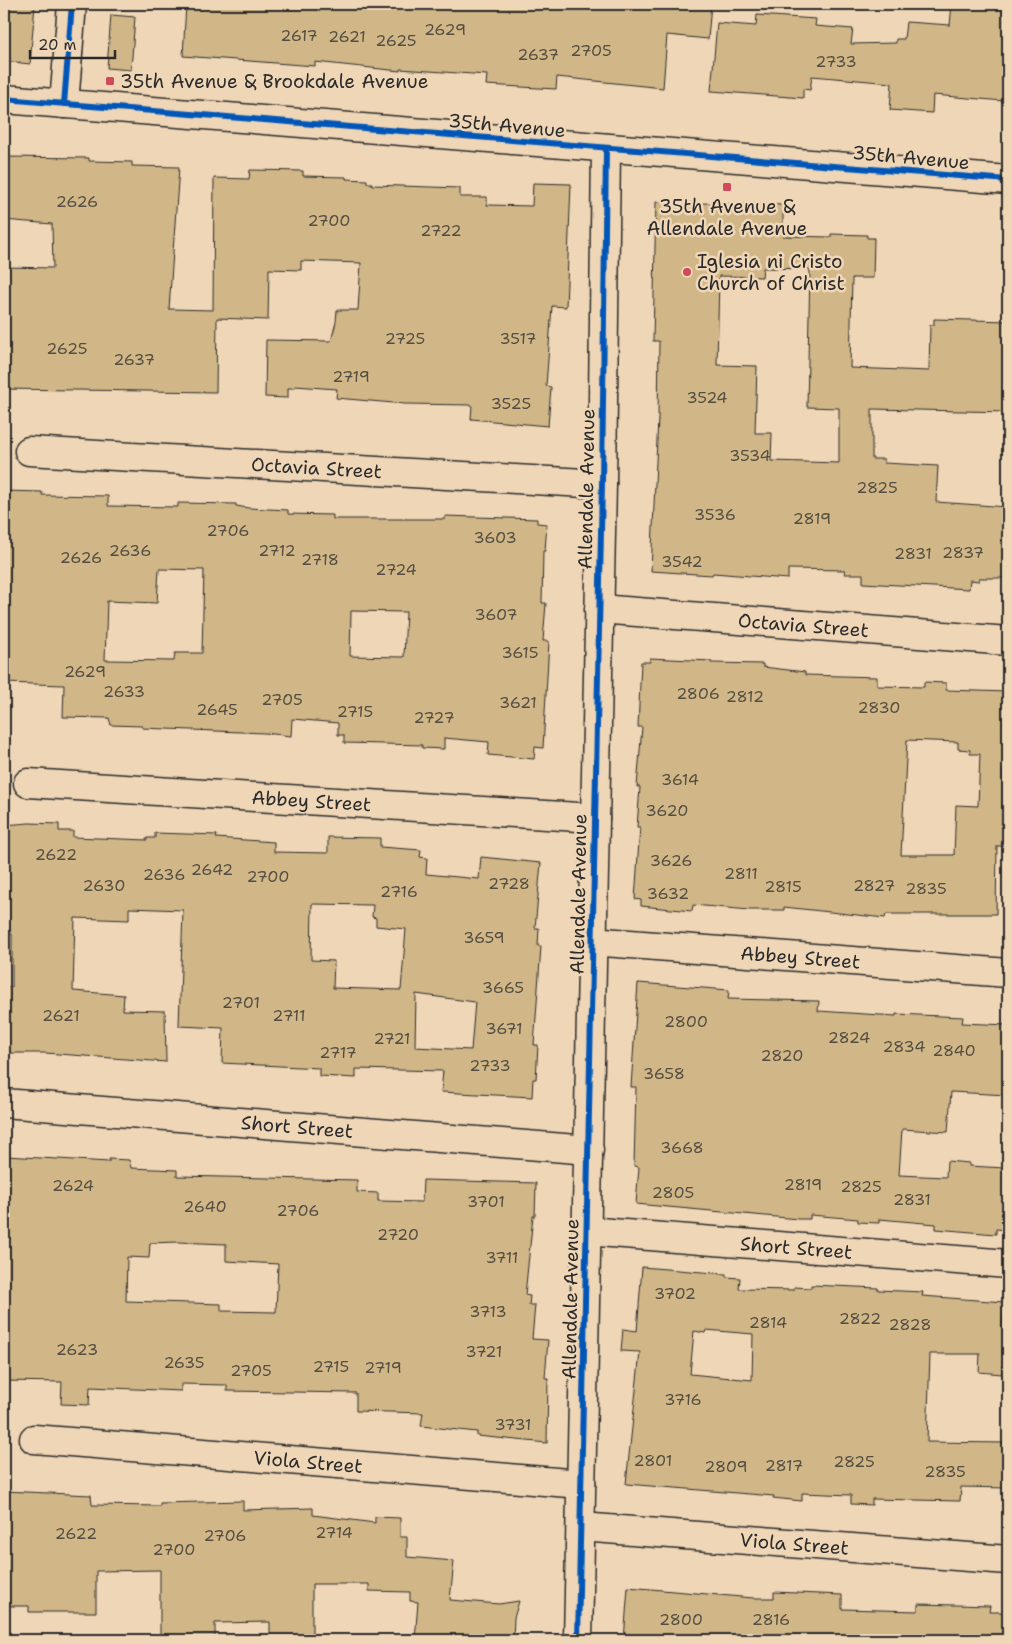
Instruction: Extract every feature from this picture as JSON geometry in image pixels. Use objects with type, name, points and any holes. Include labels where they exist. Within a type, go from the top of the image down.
[{"type":"street","points":[[64,104],[72,4]]},
{"type":"street","name":"35th Avenue","points":[[4,99],[1008,180]]},
{"type":"street","name":"Allendale Avenue","points":[[578,1640],[589,1150],[591,941],[602,484],[606,148]]},
{"type":"street","name":"Octavia Street","points":[[29,451],[602,484]]},
{"type":"street","name":"Octavia Street","points":[[599,609],[1008,641]]},
{"type":"street","name":"Abbey Street","points":[[28,783],[595,818]]},
{"type":"street","name":"Abbey Street","points":[[591,941],[1008,973]]},
{"type":"street","name":"Short Street","points":[[4,1103],[589,1150]]},
{"type":"street","name":"Short Street","points":[[586,1230],[1008,1264]]},
{"type":"street","name":"Viola Street","points":[[34,1439],[581,1484]]},
{"type":"street","name":"Viola Street","points":[[581,1527],[1008,1560]]},
{"type":"building","points":[[4,4],[35,4],[30,64],[4,61]]},
{"type":"building","points":[[186,4],[711,4],[708,39],[667,35],[663,88],[557,77],[556,89],[486,85],[487,75],[400,69],[400,71],[315,62],[315,66],[183,56]]},
{"type":"building","points":[[952,4],[1008,4],[1008,46],[1004,101],[933,95],[932,113],[890,110],[892,83],[812,76],[810,90],[803,89],[803,98],[711,91],[717,23],[756,26],[757,15],[816,19],[815,26],[853,29],[851,44],[896,43],[896,39],[904,39],[906,22],[950,25]]},
{"type":"building","points":[[111,15],[135,17],[131,70],[107,68]]},
{"type":"building","points":[[4,157],[89,158],[89,161],[132,162],[132,166],[179,167],[169,309],[213,310],[214,178],[249,179],[250,170],[303,171],[303,176],[346,177],[346,179],[367,180],[367,183],[372,183],[372,185],[460,188],[460,197],[487,197],[487,205],[532,206],[533,183],[571,184],[566,307],[552,306],[546,386],[551,387],[548,426],[471,419],[472,405],[405,404],[336,398],[337,389],[295,386],[294,388],[288,388],[288,398],[265,397],[266,340],[331,341],[337,310],[358,310],[361,263],[301,261],[301,270],[269,269],[268,320],[217,318],[216,392],[4,389],[4,267],[53,268],[52,224],[4,220]]},
{"type":"building","points":[[656,202],[783,205],[783,236],[831,237],[831,234],[867,235],[867,238],[874,238],[873,278],[852,278],[850,368],[929,371],[930,325],[934,325],[934,319],[1008,321],[1008,412],[872,409],[872,459],[884,459],[884,463],[938,466],[936,502],[1008,507],[1008,578],[979,578],[979,581],[970,580],[969,589],[863,583],[863,574],[844,574],[845,570],[788,569],[788,579],[713,573],[712,575],[651,571],[658,418],[659,341],[653,341]],"holes":[[[763,268],[810,269],[807,407],[839,408],[839,463],[771,461],[772,433],[755,433],[757,366],[717,365],[719,276],[762,277]]]},
{"type":"building","points":[[4,491],[42,492],[42,495],[108,496],[108,506],[178,507],[178,503],[236,504],[236,506],[248,508],[288,510],[288,514],[333,515],[333,519],[445,519],[445,516],[537,519],[537,523],[547,524],[545,551],[543,551],[542,603],[546,603],[543,641],[549,641],[543,748],[535,747],[534,759],[488,755],[489,742],[444,738],[444,749],[422,748],[422,745],[344,743],[344,735],[338,735],[338,723],[292,719],[291,736],[111,725],[109,718],[63,717],[64,685],[4,683]],"holes":[[[159,569],[204,570],[202,653],[175,653],[174,661],[105,660],[107,601],[157,603]],[[351,611],[406,612],[404,657],[350,656]]]},
{"type":"building","points":[[650,658],[711,661],[711,663],[763,664],[763,667],[805,672],[805,675],[877,677],[877,686],[924,687],[924,682],[946,683],[946,690],[1008,692],[1008,770],[1003,770],[1002,824],[1008,824],[1008,846],[997,846],[996,914],[886,914],[885,918],[784,907],[784,910],[750,910],[693,905],[692,911],[641,906],[641,900],[635,899],[640,827],[637,827],[640,787],[637,787],[642,727],[638,727],[641,662],[650,662]],"holes":[[[907,740],[958,742],[958,749],[970,750],[970,754],[980,754],[978,806],[956,805],[954,855],[901,855]]]},
{"type":"building","points":[[29,823],[59,824],[59,831],[73,831],[73,837],[147,840],[147,838],[155,838],[155,833],[217,835],[216,838],[274,842],[274,852],[328,853],[328,837],[380,838],[380,847],[421,850],[420,857],[427,858],[426,874],[479,879],[481,857],[541,863],[535,928],[539,928],[538,946],[541,946],[534,1045],[538,1045],[536,1079],[533,1079],[532,1097],[441,1092],[443,1071],[356,1069],[356,1078],[319,1076],[319,1068],[222,1063],[223,1028],[179,1026],[183,910],[129,908],[129,920],[75,918],[73,991],[124,995],[123,1010],[165,1011],[166,1062],[45,1053],[4,1053],[4,987],[12,987],[12,934],[4,933],[4,825]],"holes":[[[312,904],[373,905],[372,917],[376,918],[376,926],[406,929],[401,990],[333,988],[334,961],[311,960]],[[416,994],[475,1002],[471,1050],[415,1047]]]},
{"type":"building","points":[[638,983],[729,990],[728,999],[819,1001],[818,1011],[896,1016],[896,1014],[963,1017],[962,1023],[1008,1025],[1008,1095],[951,1092],[948,1132],[902,1129],[899,1175],[946,1177],[947,1161],[969,1163],[969,1166],[1005,1168],[1004,1182],[1008,1182],[1007,1230],[996,1229],[996,1234],[936,1229],[936,1224],[879,1219],[879,1223],[858,1222],[858,1219],[810,1215],[810,1219],[798,1219],[636,1204],[639,1167],[634,1166],[636,1087],[631,1087]]},
{"type":"building","points":[[6,1156],[109,1162],[109,1159],[129,1160],[131,1168],[177,1170],[177,1176],[357,1180],[357,1192],[378,1193],[378,1201],[422,1202],[423,1180],[536,1183],[535,1216],[533,1216],[525,1295],[530,1296],[529,1305],[535,1305],[532,1339],[548,1340],[545,1378],[548,1378],[547,1443],[477,1436],[477,1432],[421,1426],[423,1413],[356,1411],[356,1393],[227,1391],[227,1385],[181,1384],[181,1391],[90,1387],[89,1405],[61,1404],[62,1382],[4,1381]],"holes":[[[150,1243],[226,1244],[226,1261],[278,1264],[276,1312],[221,1311],[221,1304],[126,1301],[127,1257],[149,1258]]]},
{"type":"building","points":[[642,1267],[726,1274],[726,1277],[740,1278],[739,1289],[794,1290],[794,1287],[811,1288],[811,1285],[878,1288],[878,1290],[923,1292],[922,1296],[1004,1302],[1002,1328],[1006,1329],[1002,1374],[979,1372],[980,1354],[930,1354],[927,1442],[1008,1443],[1008,1488],[961,1487],[960,1501],[872,1499],[872,1505],[851,1504],[851,1495],[802,1493],[802,1501],[773,1498],[774,1496],[626,1484],[640,1352],[621,1351],[623,1329],[637,1331]],"holes":[[[706,1330],[753,1334],[752,1380],[690,1374],[694,1331],[705,1333]]]},
{"type":"building","points":[[4,1491],[91,1495],[92,1505],[160,1506],[160,1503],[243,1501],[243,1510],[313,1508],[313,1515],[375,1523],[375,1517],[400,1518],[400,1537],[407,1537],[407,1557],[454,1561],[450,1600],[499,1604],[519,1601],[514,1618],[513,1640],[454,1635],[453,1640],[415,1640],[418,1602],[410,1601],[410,1592],[369,1591],[369,1584],[312,1584],[312,1640],[270,1640],[270,1622],[215,1623],[215,1640],[160,1640],[160,1570],[96,1571],[96,1612],[29,1612],[29,1606],[4,1606]]},
{"type":"building","points":[[628,1587],[753,1598],[774,1598],[774,1592],[842,1595],[842,1609],[918,1611],[918,1604],[990,1606],[989,1612],[1006,1612],[1005,1640],[624,1640]]},
{"type":"cycle path","points":[[64,104],[72,4]]},
{"type":"cycle path","points":[[4,99],[1008,180]]},
{"type":"cycle path","points":[[578,1640],[602,484],[606,148]]},
{"type":"place","name":"35th Avenue & Brookdale Avenue","points":[[110,81]]},
{"type":"place","name":"35th Avenue & Allendale Avenue","points":[[727,187]]},
{"type":"place","name":"Iglesia ni Cristo Church of Christ","points":[[687,272]]}]
